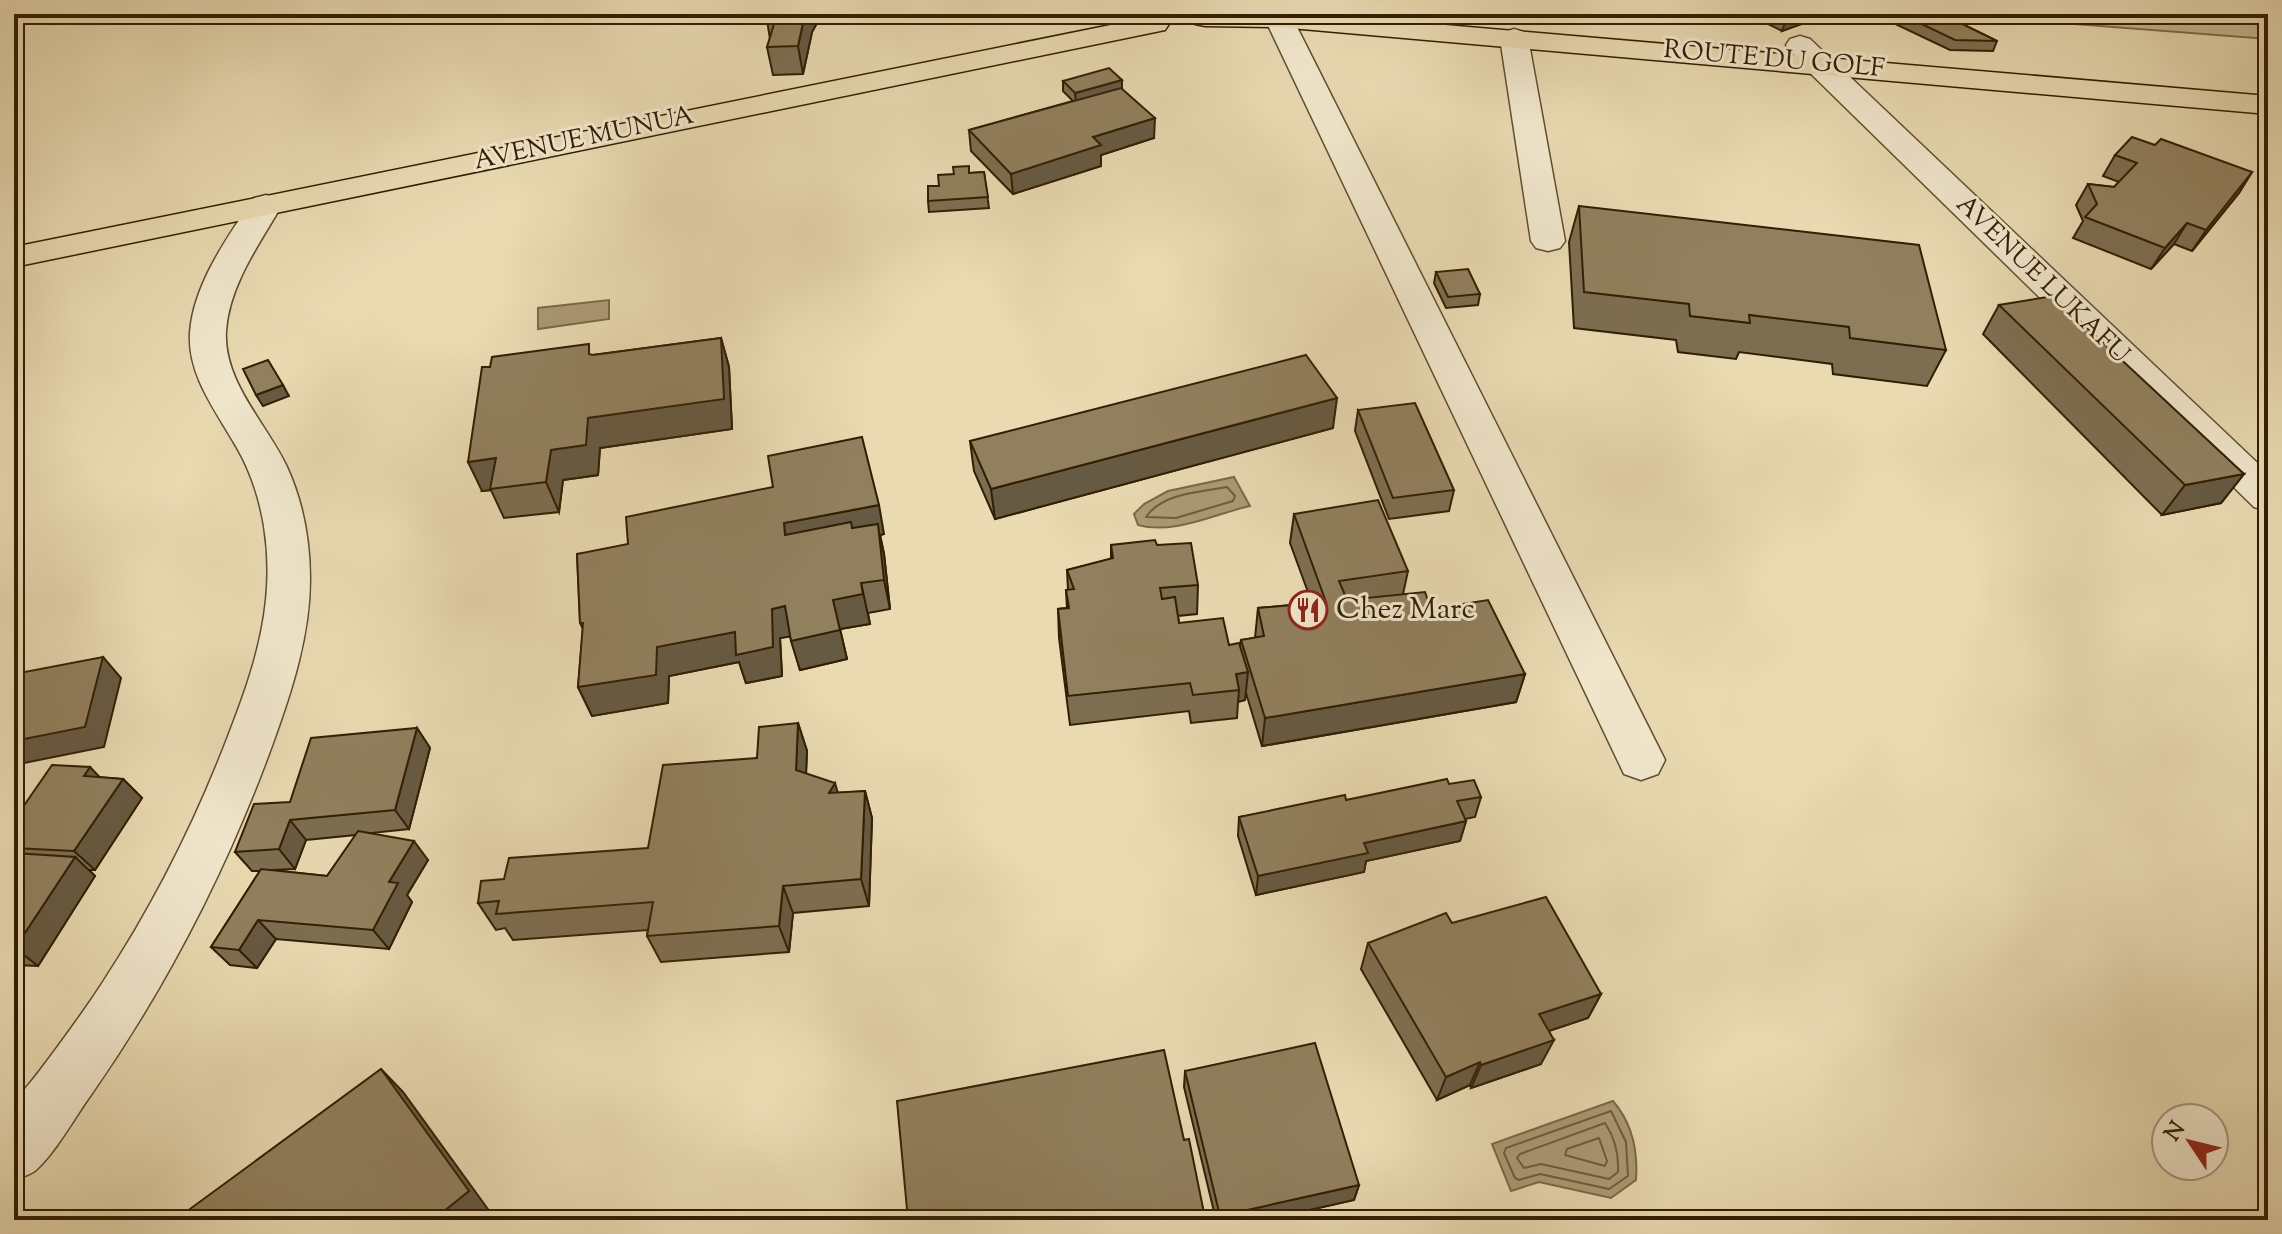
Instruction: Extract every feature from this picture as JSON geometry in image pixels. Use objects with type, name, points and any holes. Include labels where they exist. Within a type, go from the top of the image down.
[{"type":"main road","points":[[1024,49],[1060,14]]},
{"type":"main road","points":[[1088,14],[1126,23],[1164,24]]},
{"type":"main road","points":[[1445,14],[1808,54],[2268,85]]},
{"type":"main road","name":"ROUTE DU GOLF","points":[[1164,24],[1212,16],[1279,19],[1514,38],[1808,54],[2268,105]]},
{"type":"main road","name":"AVENUE MUNUA","points":[[14,257],[1024,49],[1164,24]]},
{"type":"street","points":[[1279,19],[1641,760]]},
{"type":"street","points":[[1514,38],[1548,241]]},
{"type":"street","name":"AVENUE LUKAFU","points":[[1808,54],[2268,497]]},
{"type":"street","points":[[14,1151],[103,1033],[185,896],[236,781],[270,683],[287,615],[289,560],[277,495],[264,461],[217,375],[208,349],[211,321],[223,277],[266,205]]},
{"type":"shaded area","points":[[1945,14],[2268,14],[2268,39]]},
{"type":"water","points":[[609,300],[609,319],[538,329],[538,308]]},
{"type":"water","points":[[1234,477],[1250,506],[1180,525],[1138,525],[1134,514],[1144,504],[1168,491]]},
{"type":"water","points":[[1613,1101],[1625,1119],[1632,1138],[1636,1180],[1611,1198],[1539,1182],[1511,1191],[1492,1144]]},
{"type":"building","points":[[768,14],[805,14],[798,46],[767,47],[775,21],[766,21]]},
{"type":"building","points":[[1773,14],[1804,14],[1786,21]]},
{"type":"building","points":[[1901,14],[1942,14],[1997,41],[1955,40]]},
{"type":"building","points":[[1109,68],[1122,80],[1075,93],[1063,81]]},
{"type":"building","points":[[1121,88],[1155,118],[1093,137],[1101,145],[1011,174],[969,130]]},
{"type":"building","points":[[2132,137],[2155,145],[2161,139],[2252,172],[2206,230],[2187,223],[2165,248],[2085,217],[2097,204],[2088,184],[2114,187],[2137,163],[2115,155]]},
{"type":"building","points":[[969,166],[969,173],[984,172],[988,197],[928,201],[928,186],[939,186],[938,175],[954,174],[953,167]]},
{"type":"building","points":[[1579,206],[1919,245],[1946,350],[1850,338],[1849,327],[1749,315],[1750,323],[1690,316],[1689,304],[1584,292]]},
{"type":"building","points":[[1468,269],[1480,294],[1448,297],[1436,272]]},
{"type":"building","points":[[2053,296],[2244,474],[2185,485],[1999,305]]},
{"type":"building","points":[[721,338],[724,399],[588,418],[586,445],[551,450],[546,482],[490,489],[496,458],[468,462],[482,367],[490,367],[492,357],[589,344],[589,354],[593,355]]},
{"type":"building","points":[[1306,355],[1337,398],[991,489],[970,441]]},
{"type":"building","points":[[268,360],[283,385],[256,395],[243,369]]},
{"type":"building","points":[[1415,403],[1454,490],[1393,498],[1358,410]]},
{"type":"building","points":[[862,437],[879,505],[784,523],[785,535],[851,522],[852,528],[878,524],[884,580],[861,583],[863,594],[833,600],[840,630],[791,641],[785,606],[772,609],[773,647],[736,655],[735,632],[657,647],[656,675],[578,687],[583,623],[580,623],[577,554],[628,544],[626,517],[773,487],[768,456]]},
{"type":"building","points":[[1378,500],[1408,571],[1339,581],[1347,600],[1425,592],[1431,609],[1488,600],[1525,674],[1265,718],[1241,640],[1264,636],[1258,608],[1326,602],[1294,514]]},
{"type":"building","points":[[1155,540],[1157,545],[1191,543],[1198,585],[1160,588],[1162,599],[1175,597],[1179,623],[1223,618],[1229,645],[1239,643],[1248,672],[1236,674],[1239,690],[1193,695],[1190,683],[1068,696],[1058,609],[1069,608],[1066,590],[1074,589],[1067,570],[1113,558],[1111,545]]},
{"type":"building","points":[[103,657],[85,727],[14,741],[14,674]]},
{"type":"building","points":[[798,723],[796,770],[835,783],[829,793],[865,791],[861,879],[783,886],[779,926],[647,936],[653,902],[496,914],[499,901],[478,903],[481,881],[504,879],[509,858],[648,848],[663,765],[757,758],[759,727]]},
{"type":"building","points":[[417,728],[395,810],[290,820],[279,849],[235,852],[254,804],[290,802],[311,738]]},
{"type":"building","points":[[52,765],[90,767],[84,776],[123,779],[74,851],[14,848],[14,820]]},
{"type":"building","points":[[1447,779],[1449,784],[1474,780],[1481,797],[1457,801],[1466,821],[1364,843],[1368,853],[1258,876],[1239,817],[1345,795],[1346,800]]},
{"type":"building","points":[[358,831],[414,841],[389,882],[398,883],[373,930],[258,920],[239,950],[211,947],[261,869],[327,876]]},
{"type":"building","points":[[14,853],[75,857],[15,948],[14,948]]},
{"type":"building","points":[[1546,897],[1601,994],[1539,1014],[1554,1040],[1481,1065],[1480,1062],[1446,1077],[1368,943],[1446,913],[1452,923]]},
{"type":"building","points":[[1315,1043],[1359,1185],[1220,1216],[1185,1071]]},
{"type":"building","points":[[1164,1050],[1184,1140],[1189,1139],[1204,1213],[1169,1220],[908,1220],[897,1101]]},
{"type":"building","points":[[381,1069],[469,1191],[433,1220],[175,1220]]},
{"type":"place","name":"Chez Marc","points":[[1308,610]]}]
